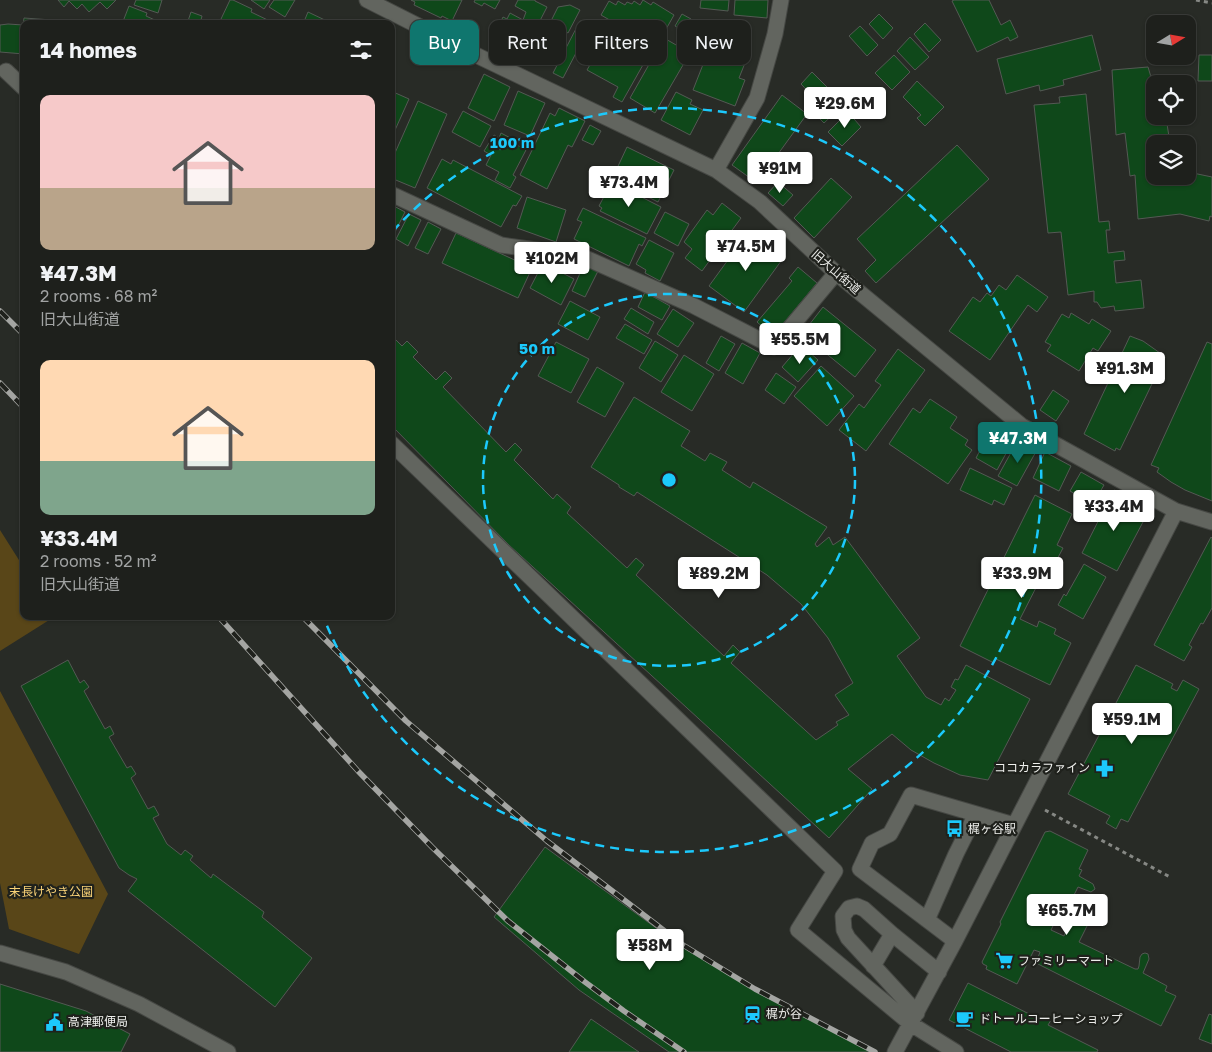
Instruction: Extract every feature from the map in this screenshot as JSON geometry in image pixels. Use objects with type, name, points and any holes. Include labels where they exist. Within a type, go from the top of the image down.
[{"type":"street","name":"旧大山街道","points":[[367,0],[716,170],[760,202],[836,274],[1022,426],[1176,511],[1212,522]]},
{"type":"street","points":[[716,170],[757,98],[775,34],[781,0]]},
{"type":"street","points":[[3,72],[20,74]]},
{"type":"street","points":[[3,72],[20,85]]},
{"type":"street","points":[[395,196],[501,245],[581,256],[694,306],[774,347],[836,274]]},
{"type":"street","points":[[395,446],[835,871],[798,930],[956,1052]]},
{"type":"street","points":[[896,1052],[940,972],[1176,511]]},
{"type":"street","points":[[955,941],[860,870],[872,843],[890,834],[911,795],[1014,825]]},
{"type":"street","points":[[927,920],[976,814]]},
{"type":"street","points":[[914,1018],[848,938],[844,930],[842,916],[849,908],[857,906],[864,909],[940,972]]},
{"type":"street","points":[[873,966],[892,934]]},
{"type":"street","points":[[0,953],[66,972],[138,1004],[228,1052]]},
{"type":"path","points":[[1196,0],[1212,3]]},
{"type":"path","points":[[1027,801],[1170,877]]},
{"type":"green space","points":[[0,530],[20,562],[20,620],[49,620],[0,651]]},
{"type":"green space","name":"末長けやき公園","points":[[0,691],[108,894],[79,954],[9,929],[0,883]]},
{"type":"building","points":[[58,0],[116,0],[107,9],[100,2],[89,12],[82,4],[77,9],[69,1],[64,7]]},
{"type":"building","points":[[136,0],[162,0],[158,13],[134,5]]},
{"type":"building","points":[[230,0],[233,0],[252,9],[251,12],[268,20],[222,20],[221,19]]},
{"type":"building","points":[[251,0],[270,0],[264,9]]},
{"type":"building","points":[[274,0],[295,0],[285,17],[269,7]]},
{"type":"building","points":[[411,0],[462,0],[452,20],[442,16],[441,18],[414,5],[415,2]]},
{"type":"building","points":[[475,0],[500,0],[495,9],[484,3],[482,6],[474,2]]},
{"type":"building","points":[[518,0],[535,0],[547,7],[540,20],[523,20],[526,12],[515,6]]},
{"type":"building","points":[[643,0],[651,5],[653,2],[674,15],[667,27],[667,20],[610,20],[601,15],[609,1],[616,5],[618,1],[625,5],[627,2],[632,4],[634,1],[640,5]]},
{"type":"building","points":[[701,0],[729,0],[728,11],[700,8]]},
{"type":"building","points":[[735,0],[768,0],[767,18],[734,15]]},
{"type":"building","points":[[989,0],[1001,25],[1010,20],[1018,37],[1010,41],[1008,37],[977,52],[952,1]]},
{"type":"building","points":[[570,5],[580,10],[568,33],[566,32],[566,20],[552,20],[558,7]]},
{"type":"building","points":[[129,6],[147,13],[146,16],[155,20],[124,20]]},
{"type":"building","points":[[191,12],[202,16],[201,20],[188,20]]},
{"type":"building","points":[[308,12],[325,20],[305,20]]},
{"type":"building","points":[[510,13],[523,20],[502,20],[503,17],[507,19]]},
{"type":"building","points":[[682,14],[691,19],[690,20],[678,20]]},
{"type":"building","points":[[879,14],[893,28],[883,39],[869,24]]},
{"type":"building","points":[[24,18],[52,20],[24,20]]},
{"type":"building","points":[[925,23],[941,40],[929,52],[914,34]]},
{"type":"building","points":[[0,25],[20,25],[20,54],[0,52]]},
{"type":"building","points":[[860,26],[878,45],[867,56],[849,36]]},
{"type":"building","points":[[576,29],[576,53],[563,78],[553,73],[557,65],[566,65],[566,48]]},
{"type":"building","points":[[1092,35],[1101,70],[1063,80],[1064,85],[1040,91],[1039,85],[1006,94],[997,59]]},
{"type":"building","points":[[910,37],[929,57],[915,70],[897,51]]},
{"type":"building","points":[[667,40],[677,46],[677,65],[683,65],[655,113],[630,98],[649,65],[667,65]]},
{"type":"building","points":[[894,55],[910,72],[892,90],[875,73]]},
{"type":"building","points":[[1199,55],[1212,55],[1212,81],[1198,81]]},
{"type":"building","points":[[590,65],[643,65],[622,102],[613,97],[618,87],[587,70]]},
{"type":"building","points":[[703,65],[744,65],[739,78],[745,80],[735,106],[693,90]]},
{"type":"building","points":[[1148,67],[1150,75],[1146,75],[1146,125],[1167,125],[1169,135],[1146,135],[1146,185],[1196,185],[1196,174],[1212,177],[1212,217],[1210,216],[1209,221],[1180,214],[1138,219],[1135,175],[1130,176],[1125,133],[1116,135],[1112,70]]},
{"type":"building","points":[[812,72],[831,91],[819,103],[801,84]]},
{"type":"building","points":[[484,74],[510,87],[494,121],[468,108]]},
{"type":"building","points":[[917,81],[944,107],[925,126],[917,118],[921,115],[903,97]]},
{"type":"building","points":[[518,91],[545,103],[530,136],[504,125]]},
{"type":"building","points":[[676,92],[692,100],[690,104],[703,110],[690,135],[661,120]]},
{"type":"building","points":[[395,93],[409,99],[395,130]]},
{"type":"building","points":[[1086,94],[1099,222],[1109,221],[1110,230],[1106,230],[1108,253],[1124,251],[1125,260],[1114,261],[1116,283],[1141,280],[1144,308],[1115,311],[1114,306],[1101,308],[1097,302],[1094,302],[1094,291],[1068,295],[1061,232],[1048,233],[1034,105],[1060,103],[1059,97]]},
{"type":"building","points":[[782,95],[807,114],[757,183],[732,165]]},
{"type":"building","points":[[831,96],[841,107],[824,123],[814,113]]},
{"type":"building","points":[[418,101],[447,114],[415,188],[395,180],[395,153]]},
{"type":"building","points":[[559,108],[585,121],[572,147],[568,145],[547,189],[520,175],[550,113],[555,116]]},
{"type":"building","points":[[463,111],[491,126],[480,147],[452,132]]},
{"type":"building","points":[[848,112],[861,127],[842,146],[828,132]]},
{"type":"building","points":[[590,125],[601,131],[593,145],[582,140]]},
{"type":"building","points":[[501,133],[518,142],[517,145],[526,150],[513,175],[516,177],[510,188],[495,180],[499,172],[486,165],[491,155],[484,151],[494,135],[499,138]]},
{"type":"building","points":[[957,145],[989,179],[876,283],[865,271],[876,260],[857,239]]},
{"type":"building","points":[[627,147],[674,170],[658,202],[612,179]]},
{"type":"building","points":[[442,159],[451,164],[453,160],[522,196],[516,206],[513,205],[501,227],[427,188]]},
{"type":"building","points":[[831,178],[852,197],[814,238],[794,218]]},
{"type":"building","points":[[778,182],[793,195],[783,206],[768,193]]},
{"type":"building","points":[[614,183],[661,207],[647,234],[600,211],[602,208],[599,206],[609,187],[612,188]]},
{"type":"building","points":[[527,197],[566,210],[556,242],[517,228]]},
{"type":"building","points":[[722,203],[741,218],[702,271],[685,258],[692,249],[684,242],[707,210],[713,215]]},
{"type":"building","points":[[395,207],[405,212],[395,232]]},
{"type":"building","points":[[583,208],[646,238],[642,246],[639,244],[629,266],[574,239],[582,222],[577,220]]},
{"type":"building","points":[[665,212],[689,224],[678,246],[654,233]]},
{"type":"building","points":[[409,214],[421,220],[408,246],[396,239]]},
{"type":"building","points":[[428,222],[441,229],[428,254],[415,248]]},
{"type":"building","points":[[749,231],[784,257],[744,312],[709,286]]},
{"type":"building","points":[[456,233],[532,268],[518,298],[442,263]]},
{"type":"building","points":[[649,240],[674,253],[660,281],[645,273],[646,270],[636,264]]},
{"type":"building","points":[[543,263],[574,279],[561,305],[530,288]]},
{"type":"building","points":[[584,264],[598,271],[585,297],[572,291]]},
{"type":"building","points":[[798,267],[817,283],[773,336],[757,322],[792,281],[789,278]]},
{"type":"building","points":[[1017,275],[1048,297],[1037,312],[1028,305],[990,360],[949,331],[973,297],[980,302],[987,293],[991,296],[999,285],[1006,290]]},
{"type":"building","points":[[645,292],[670,306],[662,320],[638,307]]},
{"type":"building","points":[[570,301],[600,317],[588,340],[558,324]]},
{"type":"building","points":[[823,307],[876,350],[855,377],[802,334]]},
{"type":"building","points":[[631,308],[654,322],[648,334],[624,319]]},
{"type":"building","points":[[673,309],[694,323],[678,347],[657,334]]},
{"type":"building","points":[[1071,313],[1089,324],[1092,319],[1111,331],[1098,351],[1093,348],[1079,371],[1047,351],[1051,345],[1045,342],[1062,314],[1069,318]]},
{"type":"building","points":[[625,324],[652,340],[644,354],[616,338]]},
{"type":"building","points":[[721,336],[735,344],[719,371],[706,363]]},
{"type":"building","points":[[1130,336],[1143,341],[1165,357],[1120,450],[1116,448],[1115,451],[1084,434]]},
{"type":"building","points":[[395,339],[402,346],[407,341],[418,352],[413,357],[436,380],[445,371],[452,378],[443,387],[506,452],[515,443],[522,450],[514,460],[553,499],[557,494],[571,507],[567,513],[627,568],[636,558],[644,565],[636,575],[724,656],[733,645],[740,652],[731,663],[816,740],[838,725],[836,722],[849,715],[835,695],[853,683],[828,638],[801,604],[767,575],[637,492],[634,496],[591,467],[634,397],[690,431],[681,446],[705,461],[710,453],[727,462],[722,470],[750,488],[753,482],[827,527],[815,544],[817,547],[829,537],[833,545],[845,537],[920,638],[897,656],[926,697],[941,705],[945,698],[949,701],[956,690],[951,687],[955,679],[958,680],[966,665],[1030,699],[988,780],[960,775],[934,763],[911,750],[892,734],[848,769],[872,789],[829,838],[509,545],[395,429]]},
{"type":"building","points":[[655,341],[678,355],[661,382],[639,368]]},
{"type":"building","points":[[556,342],[589,359],[571,393],[538,376]]},
{"type":"building","points":[[1207,342],[1212,344],[1212,501],[1171,482],[1157,472],[1159,468],[1151,465]]},
{"type":"building","points":[[742,343],[760,353],[743,384],[725,373]]},
{"type":"building","points":[[806,349],[818,360],[798,382],[782,367],[794,353],[798,357]]},
{"type":"building","points":[[898,349],[925,370],[866,451],[839,430],[859,404],[864,408],[881,385],[875,381]]},
{"type":"building","points":[[684,355],[714,374],[692,411],[661,392]]},
{"type":"building","points":[[821,366],[854,396],[827,426],[794,396]]},
{"type":"building","points":[[597,367],[624,383],[605,417],[577,402]]},
{"type":"building","points":[[776,373],[796,387],[784,404],[765,390]]},
{"type":"building","points":[[1053,390],[1069,401],[1056,421],[1040,410]]},
{"type":"building","points":[[930,399],[957,417],[950,428],[968,440],[965,445],[972,450],[948,484],[889,444],[913,408],[920,413]]},
{"type":"building","points":[[998,425],[1016,435],[997,470],[976,458],[988,435],[992,436]]},
{"type":"building","points":[[1024,441],[1038,448],[1017,486],[998,476],[1013,449],[1018,452]]},
{"type":"building","points":[[1045,452],[1071,466],[1059,491],[1033,478]]},
{"type":"building","points":[[970,468],[1012,488],[1004,505],[994,500],[992,505],[960,490]]},
{"type":"building","points":[[1081,472],[1104,485],[1093,504],[1070,491]]},
{"type":"building","points":[[1114,490],[1127,497],[1126,500],[1139,507],[1143,522],[1117,571],[1082,553]]},
{"type":"building","points":[[1035,495],[1072,514],[1057,545],[1063,548],[1051,571],[1046,568],[1020,619],[1037,627],[1039,621],[1056,629],[1054,634],[1071,643],[1050,685],[996,659],[994,663],[960,646]]},
{"type":"building","points":[[1211,537],[1212,608],[1189,645],[1192,647],[1184,661],[1154,645]]},
{"type":"building","points":[[1084,564],[1106,577],[1083,619],[1058,605],[1064,594],[1066,596]]},
{"type":"building","points":[[68,660],[80,683],[84,680],[89,687],[84,691],[105,729],[110,726],[114,734],[109,737],[127,768],[131,766],[136,774],[131,778],[148,809],[154,806],[159,815],[153,818],[167,844],[181,855],[185,850],[193,856],[190,860],[211,878],[213,874],[264,912],[262,917],[312,958],[275,1007],[128,891],[137,879],[119,868],[21,686]]},
{"type":"building","points":[[1136,665],[1173,684],[1171,688],[1177,691],[1183,680],[1199,689],[1128,822],[1121,819],[1116,829],[1106,823],[1110,816],[1068,794]]},
{"type":"building","points":[[1050,831],[1088,850],[1079,869],[1082,870],[1079,876],[1093,884],[1095,889],[1091,892],[1078,887],[1070,903],[1065,901],[1051,930],[1064,936],[1073,917],[1080,921],[1087,921],[1087,926],[1079,942],[1135,969],[1138,969],[1142,954],[1148,954],[1149,959],[1143,973],[1167,986],[1165,991],[1176,996],[1161,1026],[1036,963],[1040,952],[1034,950],[1017,984],[986,969],[987,966],[983,964],[982,962],[1001,924],[1000,922],[1045,832]]},
{"type":"building","points":[[545,847],[682,947],[754,990],[874,1052],[669,1052],[579,990],[494,917]]},
{"type":"building","points":[[968,983],[1041,1020],[1043,1016],[1051,1020],[1048,1025],[1098,1050],[1097,1052],[1011,1052],[949,1020]]},
{"type":"building","name":"高津郵便局","points":[[0,984],[86,1011],[130,1034],[121,1052],[0,1052]]},
{"type":"building","points":[[1209,1014],[1212,1015],[1212,1044],[1199,1039]]},
{"type":"building","points":[[591,1019],[639,1052],[569,1052]]},
{"type":"railway","points":[[0,311],[20,331]]},
{"type":"railway","points":[[0,383],[20,404]]},
{"type":"railway","points":[[222,620],[358,771],[508,921],[585,982],[684,1052]]},
{"type":"railway","points":[[306,620],[406,721],[547,841],[683,945],[755,989],[875,1052]]},
{"type":"place","name":"ココカラファイン","points":[[1104,768]]},
{"type":"place","name":"梶ヶ谷駅","points":[[954,829]]},
{"type":"place","name":"ファミリーマート","points":[[1004,961]]},
{"type":"place","name":"梶が谷","points":[[752,1014]]},
{"type":"place","name":"ドトールコーヒーショップ","points":[[965,1019]]},
{"type":"place","name":"高津郵便局","points":[[54,1022]]}]
